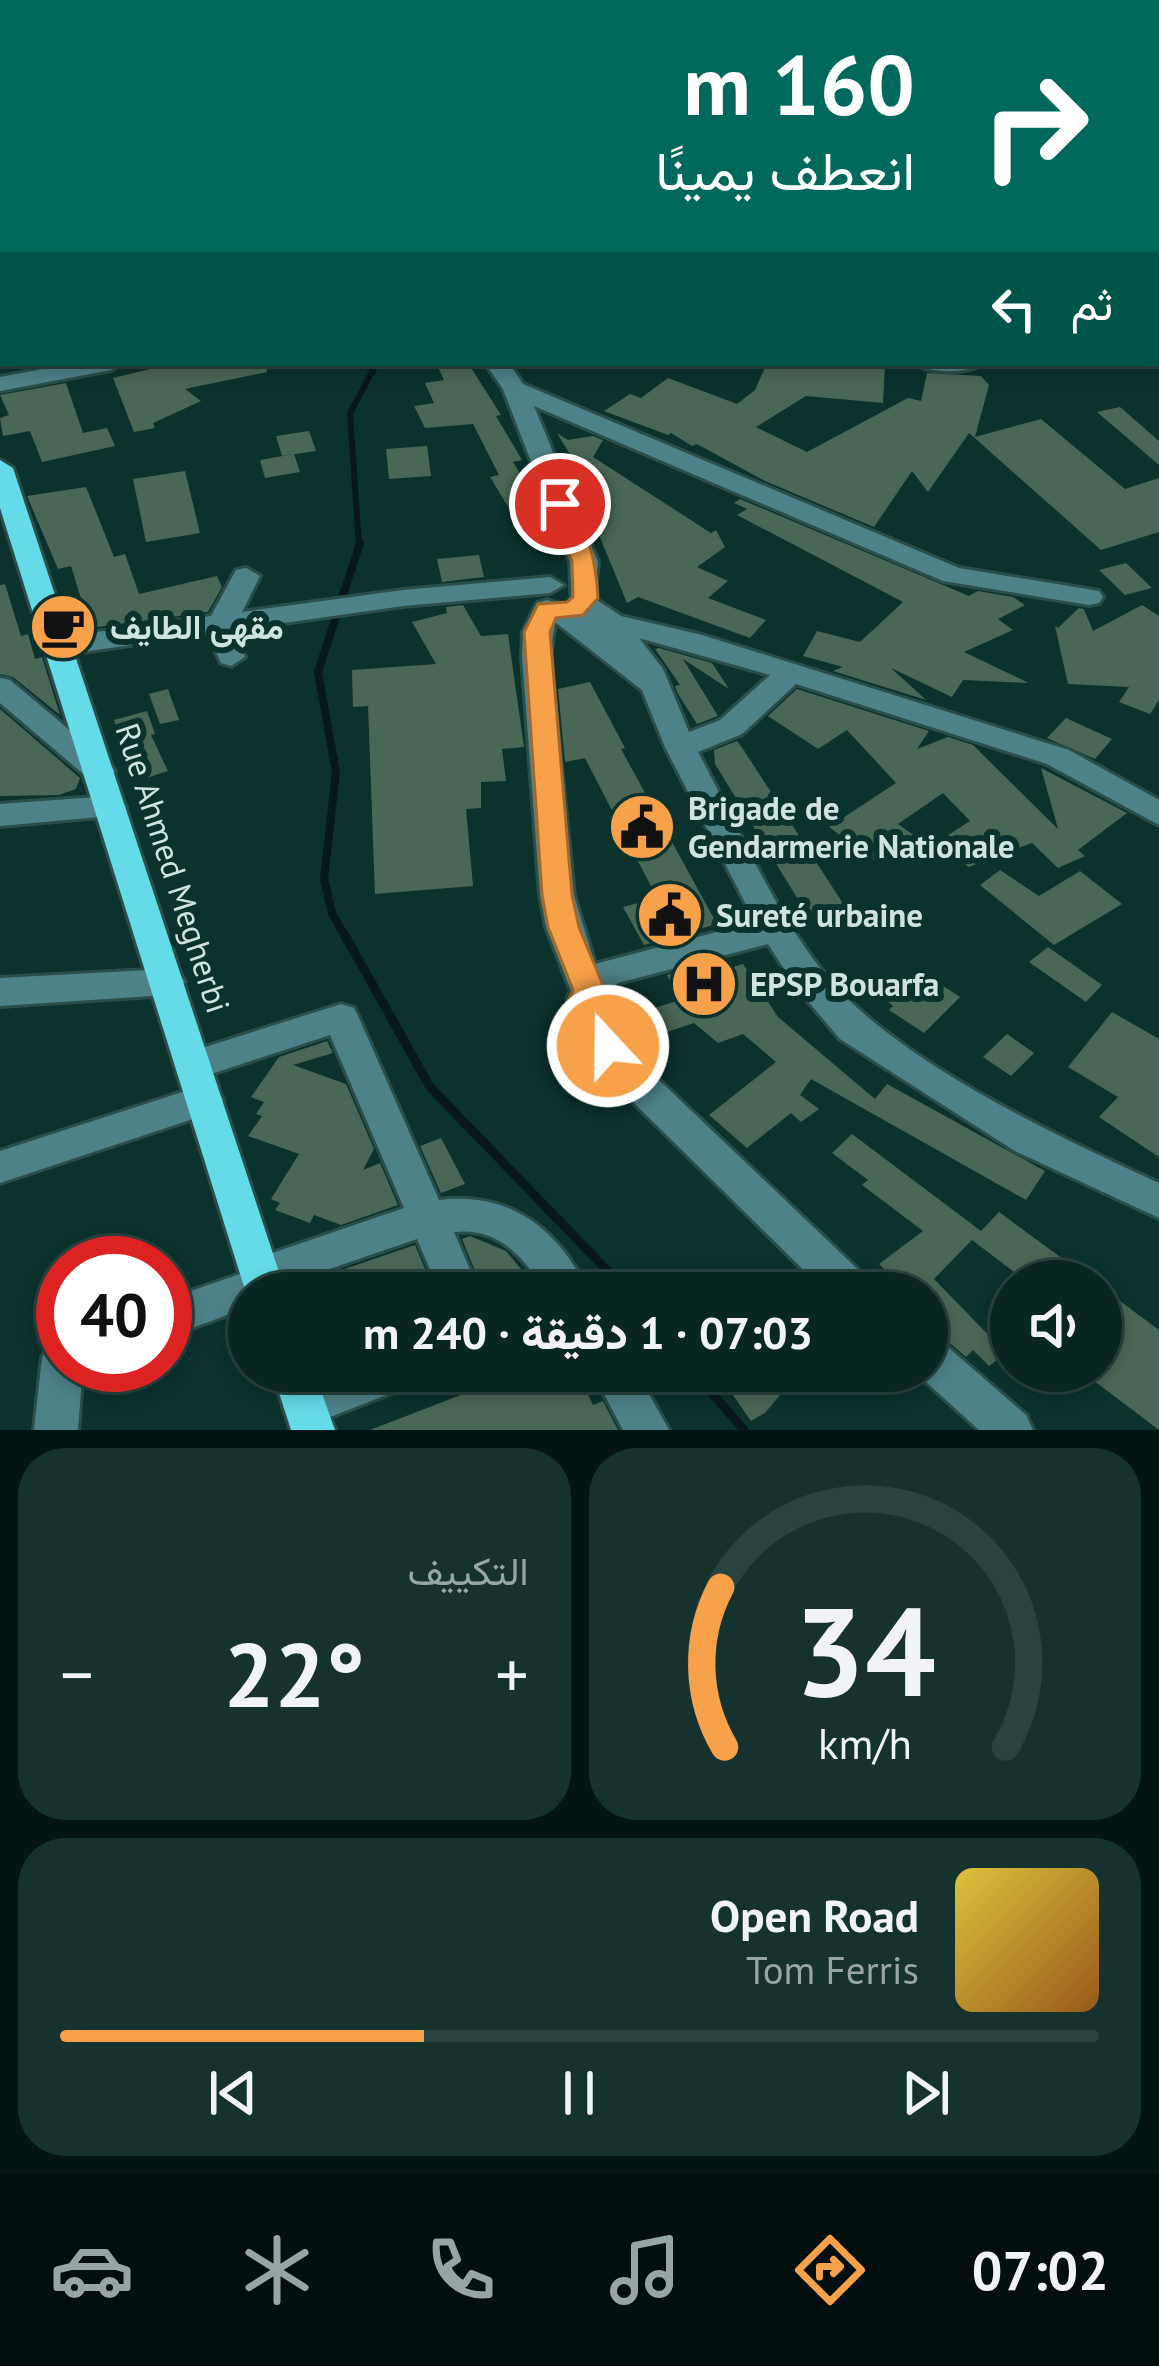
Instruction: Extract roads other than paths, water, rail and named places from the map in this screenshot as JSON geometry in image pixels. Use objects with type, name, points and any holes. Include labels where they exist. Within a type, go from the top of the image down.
[{"type":"main road","name":"Rue Ahmed Megherbi","points":[[6,506],[99,771],[259,1272]]},
{"type":"street","points":[[0,384],[96,366]]},
{"type":"street","points":[[499,366],[515,389],[584,562],[537,632],[536,657],[557,895],[563,927],[589,990]]},
{"type":"street","points":[[515,389],[953,575],[1089,597]]},
{"type":"street","points":[[231,657],[224,626],[245,576]]},
{"type":"street","points":[[54,646],[491,589],[560,598],[612,623],[692,641],[1058,757],[1159,814]]},
{"type":"street","points":[[560,598],[613,659],[652,686]]},
{"type":"street","points":[[612,623],[647,669],[680,748],[776,929],[808,978],[853,1029],[1028,1141],[1159,1201]]},
{"type":"street","points":[[680,748],[731,727],[790,673]]},
{"type":"street","points":[[0,687],[99,771]]},
{"type":"street","points":[[0,814],[110,807]]},
{"type":"street","points":[[776,929],[607,973],[585,999],[608,1046],[645,1090],[833,1272]]},
{"type":"street","points":[[0,992],[167,982]]},
{"type":"street","points":[[0,1167],[340,1018],[451,1272]]},
{"type":"street","points":[[292,1272],[426,1217],[456,1211],[501,1220],[550,1259],[557,1272]]},
{"type":"street","points":[[192,1309],[228,1296]]},
{"type":"street","points":[[948,1374],[1011,1430]]},
{"type":"street","points":[[56,1430],[60,1392]]},
{"type":"street","points":[[304,1403],[336,1392]]},
{"type":"street","points":[[626,1392],[647,1430]]},
{"type":"waterway","points":[[359,546],[350,413],[375,366]]},
{"type":"waterway","points":[[344,935],[332,913],[324,879],[336,772],[318,672],[360,543]]},
{"type":"waterway","points":[[343,932],[430,1087],[609,1272]]},
{"type":"waterway","points":[[711,1392],[744,1430]]},
{"type":"place","name":"مقهى الطايف","points":[[63,627]]},
{"type":"place","name":"Brigade de Gendarmerie Nationale","points":[[642,827]]},
{"type":"place","name":"Sureté urbaine","points":[[670,915]]},
{"type":"place","name":"EPSP Bouarfa","points":[[704,984]]}]
